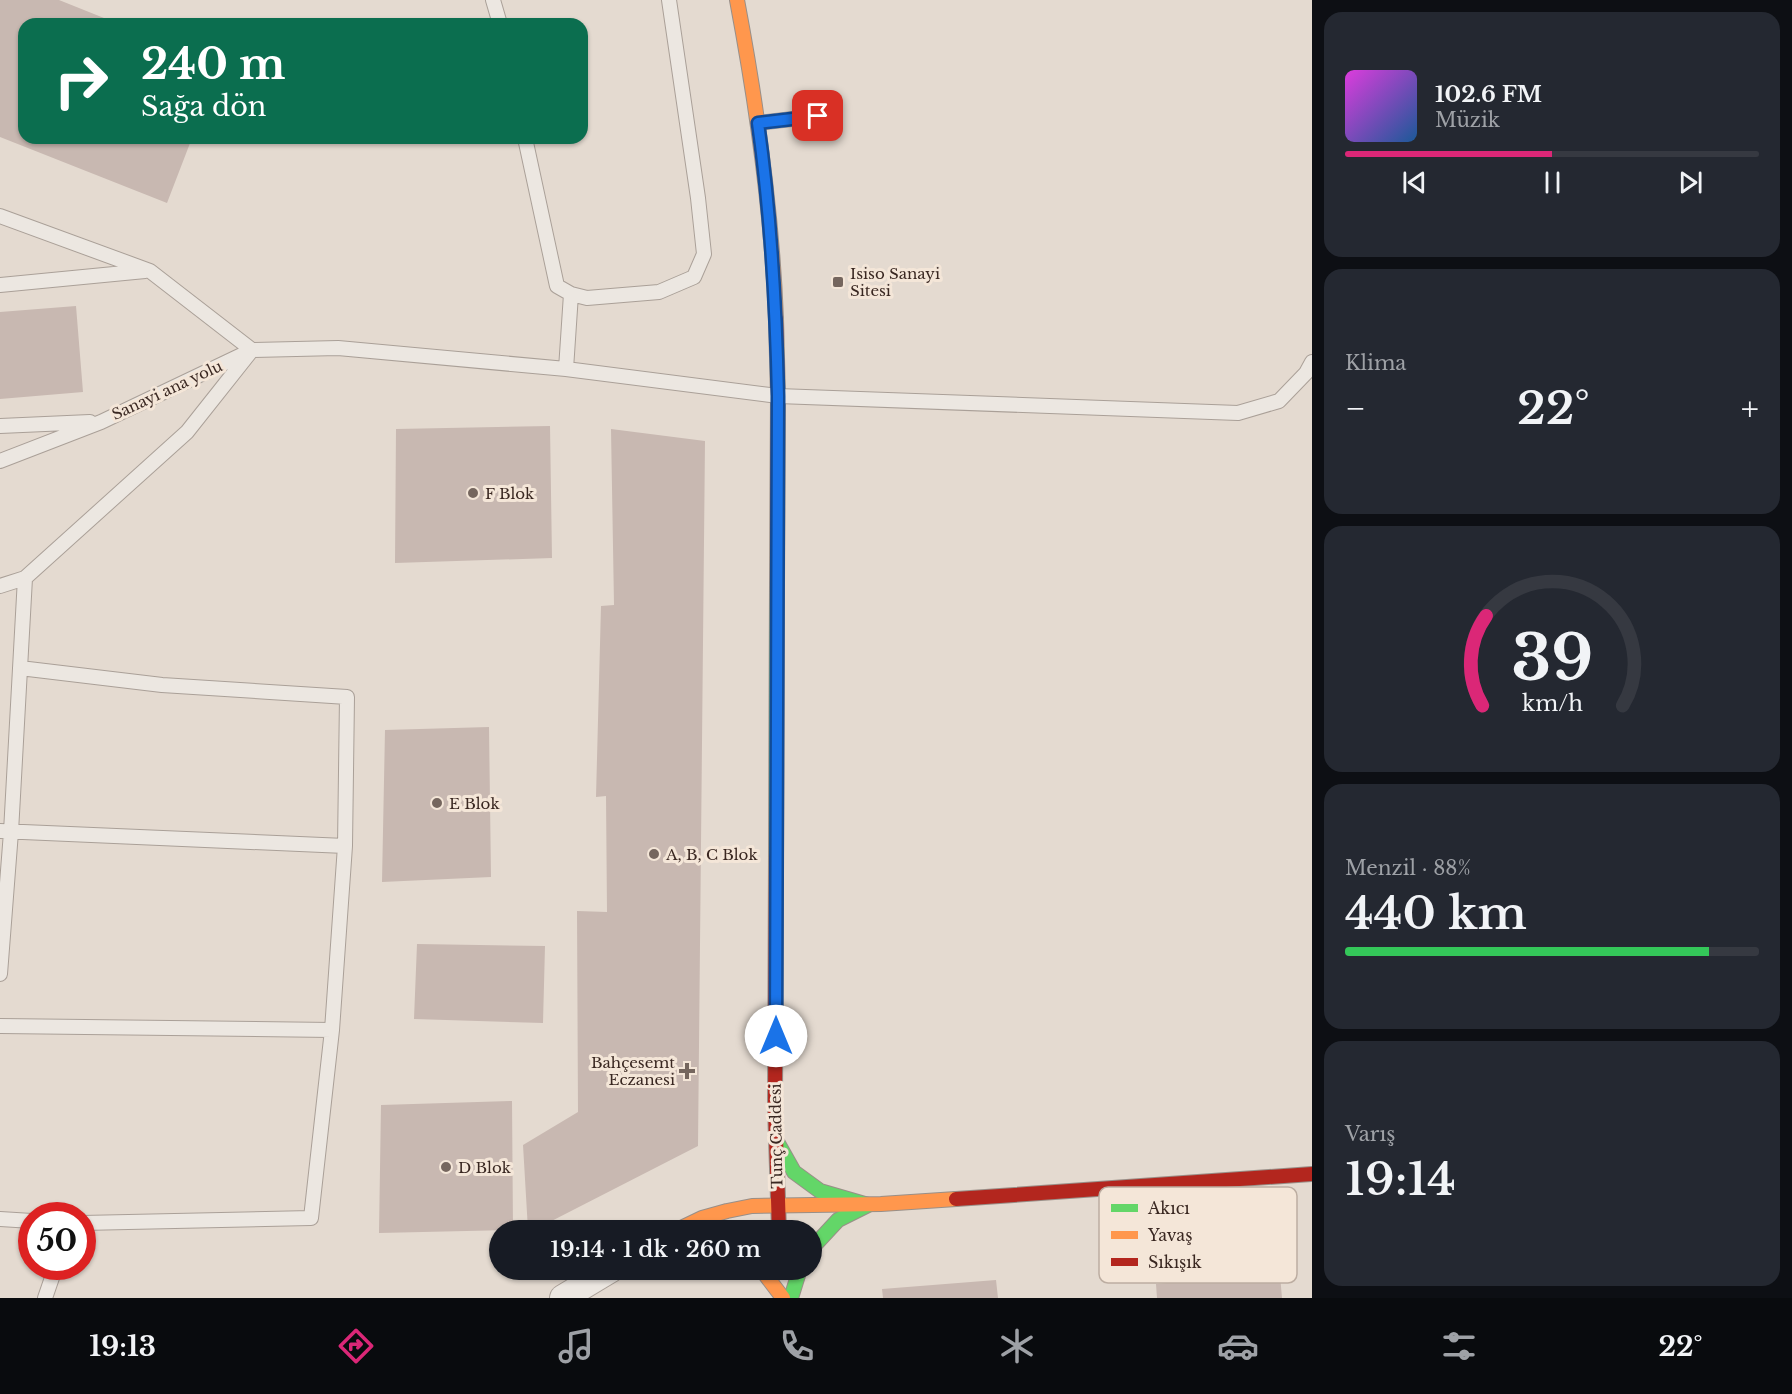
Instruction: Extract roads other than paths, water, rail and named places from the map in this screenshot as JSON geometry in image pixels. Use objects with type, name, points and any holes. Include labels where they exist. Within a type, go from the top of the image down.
[{"type":"main road","name":"Tunç Caddesi","points":[[737,0],[766,177],[776,300],[778,396],[776,1140],[778,1220]]},
{"type":"main road","points":[[776,1140],[794,1172],[820,1191],[868,1204]]},
{"type":"main road","points":[[1120,1187],[1312,1174]]},
{"type":"main road","points":[[699,1220],[730,1209],[777,1203],[868,1204],[1099,1188]]},
{"type":"main road","points":[[822,1237],[838,1220],[868,1204]]},
{"type":"main road","points":[[771,1280],[787,1298]]},
{"type":"main road","points":[[784,1280],[787,1298]]},
{"type":"main road","points":[[787,1298],[795,1280]]},
{"type":"street","points":[[563,1298],[593,1280]]},
{"type":"lane","points":[[492,0],[498,18]]},
{"type":"lane","points":[[526,144],[557,286],[571,294],[587,298],[659,292],[694,277],[704,254],[669,0]]},
{"type":"lane","points":[[758,123],[818,116]]},
{"type":"lane","points":[[0,216],[150,271],[252,350],[187,432],[25,578],[0,586]]},
{"type":"lane","points":[[0,285],[150,271]]},
{"type":"lane","points":[[567,369],[571,294]]},
{"type":"lane","name":"Sanayi ana yolu","points":[[0,461],[101,422],[252,350],[338,348],[567,369],[778,396],[1238,413],[1279,400],[1306,373],[1312,362]]},
{"type":"lane","points":[[0,426],[101,422]]},
{"type":"lane","points":[[0,974],[5,832],[20,668],[25,578]]},
{"type":"lane","points":[[20,668],[162,685],[347,697],[345,846],[332,1030],[312,1218],[96,1223]]},
{"type":"lane","points":[[5,832],[345,846]]},
{"type":"lane","points":[[0,1026],[332,1030]]},
{"type":"lane","points":[[0,1220],[18,1221]]},
{"type":"lane","points":[[45,1298],[51,1280]]},
{"type":"place","name":"Isiso Sanayi Sitesi","points":[[838,282]]},
{"type":"place","name":"F Blok","points":[[473,493]]},
{"type":"place","name":"E Blok","points":[[437,803]]},
{"type":"place","name":"A, B, C Blok","points":[[654,854]]},
{"type":"place","name":"Bahçesemt Eczanesi","points":[[687,1071]]},
{"type":"place","name":"D Blok","points":[[446,1167]]}]
